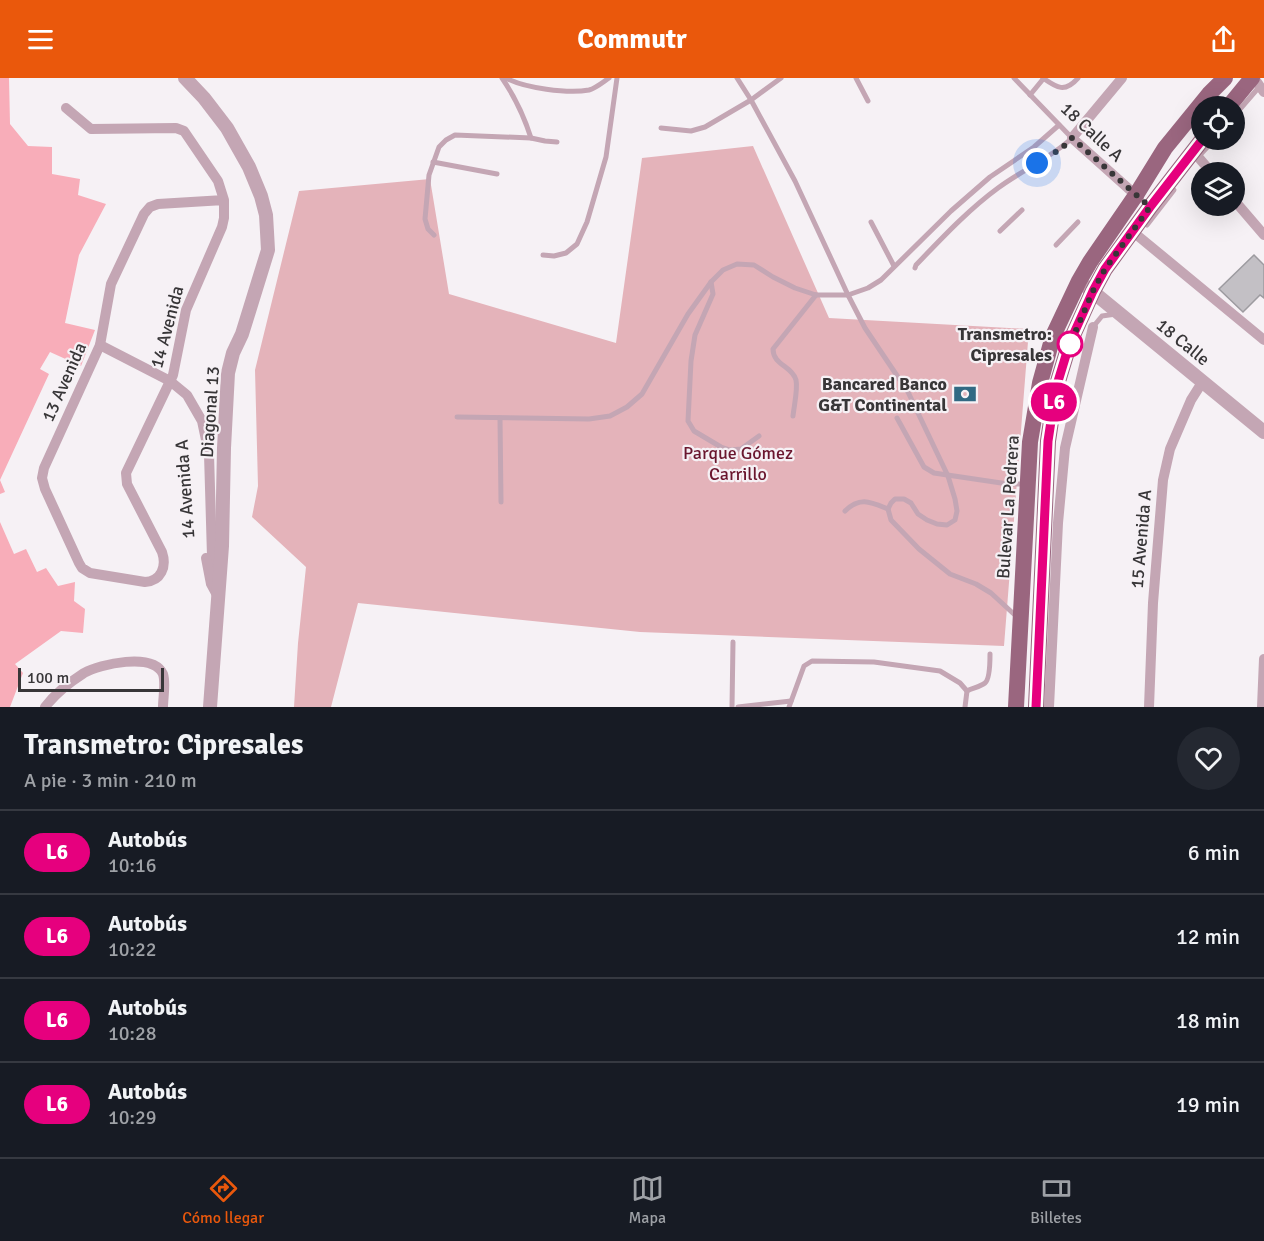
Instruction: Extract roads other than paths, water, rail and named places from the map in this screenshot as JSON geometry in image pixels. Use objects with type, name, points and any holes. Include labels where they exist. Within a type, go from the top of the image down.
[{"type":"main road","name":"Bulevar La Pedrera","points":[[1016,707],[1030,442],[1040,383],[1053,336],[1090,262],[1165,148],[1225,78]]},
{"type":"main road","points":[[1242,96],[1257,84]]},
{"type":"main road","name":"Bulevar La Pedrera","points":[[1036,707],[1048,441],[1056,388],[1070,342],[1091,310],[1105,269],[1135,234],[1150,207],[1196,154]]},
{"type":"street","name":"Diagonal 13","points":[[184,78],[204,98],[226,128],[249,167],[266,215],[268,250],[228,374],[222,546],[210,707]]},
{"type":"street","points":[[1072,138],[1122,78]]},
{"type":"street","name":"14 Avenida","points":[[66,108],[91,129],[176,128],[184,131],[218,181],[224,200],[222,227],[186,310],[170,381],[125,477],[162,552],[164,567]]},
{"type":"street","name":"18 Calle A","points":[[1072,138],[1150,207]]},
{"type":"street","name":"13 Avenida","points":[[164,567],[160,576],[150,582],[95,575],[82,568],[45,489],[42,475],[100,345],[111,284],[144,214],[148,208],[158,204],[224,200]]},
{"type":"street","points":[[1245,212],[1264,234]]},
{"type":"street","points":[[1135,234],[1264,340]]},
{"type":"street","name":"18 Calle","points":[[1079,281],[1091,310],[1122,316],[1262,426]]},
{"type":"street","points":[[1049,707],[1058,523],[1065,448],[1091,310]]},
{"type":"street","points":[[100,345],[170,381]]},
{"type":"street","name":"14 Avenida A","points":[[170,381],[189,398],[196,412],[195,424],[202,450],[206,560],[211,584],[219,593]]},
{"type":"street","name":"15 Avenida A","points":[[1149,707],[1153,603],[1163,480],[1170,449],[1191,400],[1203,381]]},
{"type":"street","points":[[1262,707],[1264,659]]},
{"type":"street","points":[[46,706],[72,681],[87,672],[118,662],[145,662],[158,668],[162,673],[163,707]]},
{"type":"lane","points":[[504,78],[516,84],[568,92],[591,89],[609,78]]},
{"type":"lane","points":[[504,78],[525,119],[531,138]]},
{"type":"lane","points":[[543,255],[554,256],[566,253],[577,244],[587,222],[606,157],[617,78]]},
{"type":"lane","points":[[737,78],[795,181],[848,296],[865,328],[908,392],[948,476],[957,511],[955,520],[947,525],[927,520],[904,499],[896,499],[891,503],[888,509],[891,520],[919,549],[950,574],[976,584],[991,593],[1021,620]]},
{"type":"lane","points":[[661,128],[691,131],[705,127],[751,100],[781,78]]},
{"type":"lane","points":[[856,78],[868,101]]},
{"type":"lane","name":"18 Calle A","points":[[1014,78],[1072,138]]},
{"type":"lane","points":[[1030,95],[1044,78],[1063,89],[1068,88],[1078,78]]},
{"type":"lane","points":[[1245,101],[1257,84]]},
{"type":"lane","points":[[457,417],[589,419],[610,416],[642,394],[687,314],[723,270],[737,264],[754,265],[795,288],[816,294],[848,296],[867,288],[881,280],[951,211],[990,177],[1034,147],[1059,125]]},
{"type":"lane","points":[[434,236],[428,229],[425,219],[429,175],[439,147],[446,140],[455,135],[531,138],[557,142]]},
{"type":"lane","points":[[915,268],[975,206],[999,187],[1061,149],[1072,138]]},
{"type":"lane","points":[[433,162],[497,174]]},
{"type":"lane","points":[[1135,234],[1178,184]]},
{"type":"lane","points":[[1000,231],[1022,210]]},
{"type":"lane","points":[[871,222],[894,266]]},
{"type":"lane","points":[[1056,245],[1078,222]]},
{"type":"lane","points":[[711,282],[713,294],[695,335],[691,361],[688,421],[694,431],[730,450],[741,449],[759,436]]},
{"type":"lane","points":[[793,416],[796,378],[775,359],[773,349],[816,294]]},
{"type":"lane","points":[[1091,310],[1102,316],[1114,314],[1122,316]]},
{"type":"lane","points":[[500,418],[501,502]]},
{"type":"lane","points":[[897,418],[924,467],[934,473],[1008,484],[1028,484]]},
{"type":"lane","points":[[845,511],[856,502],[863,501],[888,509]]},
{"type":"lane","points":[[732,642],[732,707]]},
{"type":"lane","points":[[965,707],[967,691],[985,683],[988,679],[990,654]]},
{"type":"lane","points":[[738,707],[790,704],[804,666],[812,661],[874,662],[940,671],[951,676],[967,691]]},
{"type":"place","name":"Transmetro: Cipresales","points":[[1070,344]]},
{"type":"place","name":"Bancared Banco G&T Continental","points":[[965,394]]},
{"type":"park label","name":"Parque Gómez Carrillo","points":[[738,463]]}]
